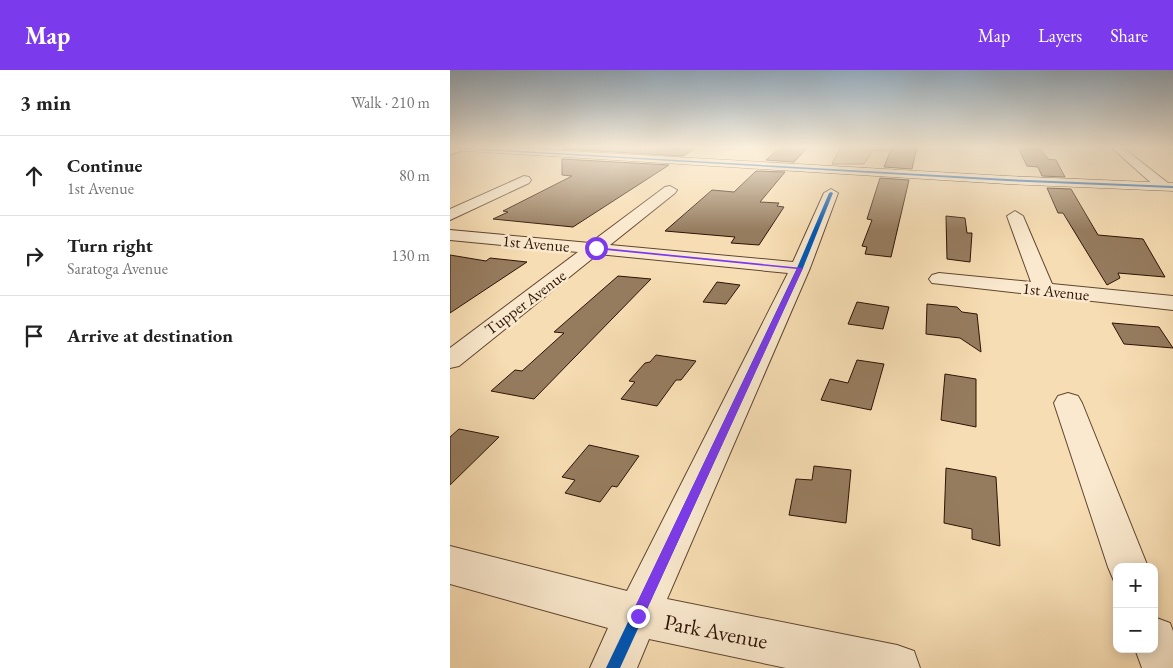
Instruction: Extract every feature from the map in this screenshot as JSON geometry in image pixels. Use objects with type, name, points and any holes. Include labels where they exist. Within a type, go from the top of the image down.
[{"type":"main road","points":[[922,175],[1170,189]]},
{"type":"street","points":[[1152,175],[1170,189]]},
{"type":"street","points":[[450,215],[524,180]]},
{"type":"street","name":"Tupper Avenue","points":[[450,360],[670,190]]},
{"type":"street","points":[[613,668],[800,268],[831,193]]},
{"type":"street","points":[[1015,216],[1044,290]]},
{"type":"street","name":"1st Avenue","points":[[450,236],[800,268]]},
{"type":"street","name":"1st Avenue","points":[[939,279],[1173,303]]},
{"type":"street","points":[[1068,403],[1127,563]]},
{"type":"street","name":"Park Avenue","points":[[450,565],[638,616],[898,668]]},
{"type":"street","points":[[1158,650],[1165,668]]},
{"type":"building","points":[[562,175],[654,175],[573,227],[493,219],[508,212],[503,211],[572,176]]},
{"type":"building","points":[[752,175],[783,175],[760,202],[779,203],[777,206],[784,207],[759,245],[731,243],[735,237],[665,231],[712,190],[734,192]]},
{"type":"building","points":[[1064,175],[1065,177],[1042,176]]},
{"type":"building","points":[[880,178],[909,180],[891,257],[865,254],[867,247],[862,246],[872,220],[867,219]]},
{"type":"building","points":[[1047,188],[1071,189],[1098,235],[1143,239],[1165,277],[1118,273],[1120,278],[1107,285],[1063,213],[1058,213]]},
{"type":"building","points":[[946,216],[965,218],[967,233],[972,233],[970,262],[947,259]]},
{"type":"building","points":[[450,255],[486,261],[490,258],[527,262],[450,313]]},
{"type":"building","points":[[618,276],[651,279],[534,399],[491,391],[515,370],[522,371],[564,333],[554,332]]},
{"type":"building","points":[[717,282],[740,285],[726,304],[703,302]]},
{"type":"building","points":[[857,302],[889,307],[883,329],[848,324]]},
{"type":"building","points":[[927,304],[957,307],[962,312],[977,314],[981,352],[960,338],[926,334]]},
{"type":"building","points":[[1112,323],[1159,327],[1173,348],[1124,344]]},
{"type":"building","points":[[656,355],[696,361],[681,380],[676,380],[657,406],[621,399],[635,382],[629,381],[645,363],[650,362]]},
{"type":"building","points":[[857,360],[884,364],[871,410],[821,400],[830,379],[848,383]]},
{"type":"building","points":[[945,374],[976,379],[976,427],[941,420]]},
{"type":"building","points":[[459,429],[499,437],[450,485],[450,437]]},
{"type":"building","points":[[589,445],[639,456],[617,487],[612,486],[600,502],[565,493],[575,480],[562,477]]},
{"type":"building","points":[[814,466],[851,470],[846,523],[789,515],[796,479],[812,480]]},
{"type":"building","points":[[946,468],[996,477],[1000,546],[972,539],[972,529],[944,523]]},
{"type":"cycle path","points":[[921,175],[1173,187]]},
{"type":"cycle path","points":[[613,668],[800,268],[831,193]]},
{"type":"route","points":[[596,248],[800,268],[638,616]]}]
